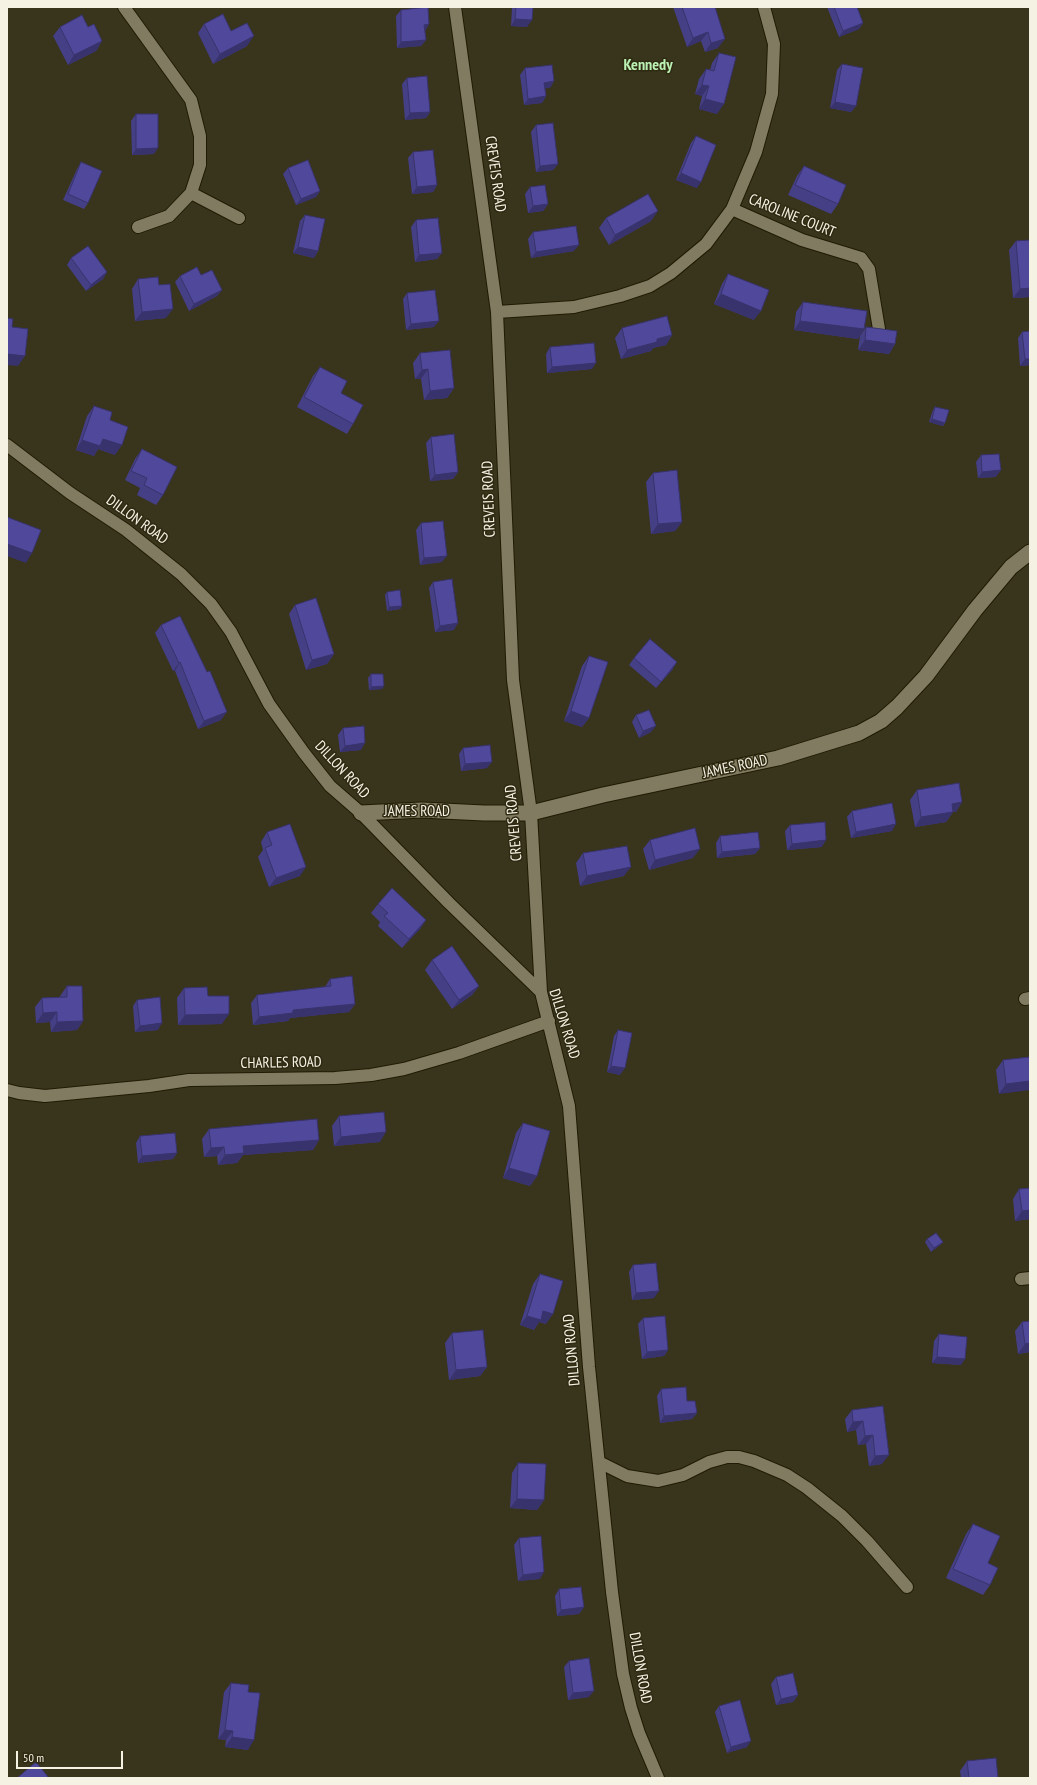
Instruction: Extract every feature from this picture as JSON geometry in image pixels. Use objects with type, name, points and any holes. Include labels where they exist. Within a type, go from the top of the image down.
[{"type":"street","points":[[124,7],[191,100],[200,136],[200,165],[190,193],[168,216],[138,227]]},
{"type":"street","name":"CREVEIS ROAD","points":[[455,7],[498,312],[513,680],[531,813],[541,992]]},
{"type":"street","points":[[498,312],[574,307],[620,296],[650,286],[681,265],[706,244],[732,209],[756,152],[772,94],[774,44],[764,7]]},
{"type":"street","points":[[190,193],[238,218]]},
{"type":"street","name":"CAROLINE COURT","points":[[732,209],[802,240],[861,258],[869,269],[879,329]]},
{"type":"street","name":"DILLON ROAD","points":[[7,445],[70,493],[132,534],[181,574],[211,604],[231,632],[269,704],[330,786],[361,813],[449,903],[541,992],[569,1106],[589,1367],[623,1674],[635,1721],[658,1778]]},
{"type":"street","name":"JAMES ROAD","points":[[361,813],[422,810],[484,813],[531,813],[603,795],[778,758],[859,733],[881,722],[897,707],[926,676],[975,610],[1011,567],[1030,552]]},
{"type":"street","name":"CHARLES ROAD","points":[[7,1090],[44,1096],[149,1086],[189,1080],[327,1078],[371,1075],[404,1069],[459,1053],[549,1021]]},
{"type":"street","points":[[599,1462],[627,1476],[658,1481],[683,1475],[709,1462],[727,1457],[739,1457],[754,1461],[787,1475],[807,1488],[842,1516],[867,1541],[906,1588]]},
{"type":"building","points":[[428,7],[429,24],[424,25],[426,40],[401,42],[401,10]]},
{"type":"building","points":[[516,7],[533,7],[532,20],[515,19]]},
{"type":"building","points":[[682,7],[715,7],[725,39],[711,43],[708,32],[693,38]]},
{"type":"building","points":[[834,7],[857,7],[863,23],[843,31]]},
{"type":"building","points":[[223,14],[231,31],[247,23],[254,36],[220,54],[204,24]]},
{"type":"building","points":[[82,15],[88,27],[94,24],[102,41],[74,55],[60,27]]},
{"type":"building","points":[[719,53],[736,57],[724,104],[705,99],[709,86],[702,85],[706,69],[714,71]]},
{"type":"building","points":[[842,64],[863,68],[856,106],[835,102]]},
{"type":"building","points":[[552,65],[554,81],[544,83],[546,96],[528,99],[525,68]]},
{"type":"building","points":[[427,76],[430,112],[410,113],[407,78]]},
{"type":"building","points":[[136,114],[158,114],[158,148],[136,149]]},
{"type":"building","points":[[553,123],[558,164],[540,166],[536,125]]},
{"type":"building","points":[[696,136],[716,145],[701,182],[681,173]]},
{"type":"building","points":[[433,150],[437,185],[417,187],[413,152]]},
{"type":"building","points":[[308,160],[320,191],[301,199],[288,168]]},
{"type":"building","points":[[81,162],[102,171],[88,203],[68,194]]},
{"type":"building","points":[[804,166],[846,185],[838,204],[795,185]]},
{"type":"building","points":[[545,185],[548,204],[533,206],[530,187]]},
{"type":"building","points":[[648,194],[658,211],[615,235],[606,218]]},
{"type":"building","points":[[305,215],[325,219],[318,251],[298,247]]},
{"type":"building","points":[[438,218],[442,253],[419,255],[416,220]]},
{"type":"building","points":[[576,226],[579,245],[536,252],[533,232]]},
{"type":"building","points":[[1030,240],[1030,288],[1020,289],[1016,241]]},
{"type":"building","points":[[88,246],[107,272],[91,285],[71,258]]},
{"type":"building","points":[[197,267],[201,275],[212,270],[222,290],[194,304],[180,276]]},
{"type":"building","points":[[728,274],[769,290],[761,311],[721,294]]},
{"type":"building","points":[[158,277],[159,285],[170,284],[173,309],[142,312],[138,279]]},
{"type":"building","points":[[435,290],[439,321],[411,324],[407,293]]},
{"type":"building","points":[[803,302],[867,311],[864,329],[800,321]]},
{"type":"building","points":[[667,316],[672,335],[657,339],[657,342],[627,350],[622,328]]},
{"type":"building","points":[[7,318],[13,319],[12,327],[28,329],[25,356],[7,354]]},
{"type":"building","points":[[866,327],[897,331],[895,344],[865,340]]},
{"type":"building","points":[[1030,331],[1030,359],[1025,359],[1022,332]]},
{"type":"building","points":[[594,343],[596,363],[552,367],[550,347]]},
{"type":"building","points":[[450,350],[454,388],[430,391],[428,369],[422,370],[420,353]]},
{"type":"building","points":[[320,367],[347,381],[341,393],[363,405],[353,424],[304,397]]},
{"type":"building","points":[[94,406],[112,412],[110,420],[128,427],[122,445],[103,439],[100,446],[82,440]]},
{"type":"building","points":[[935,407],[949,410],[945,423],[932,419]]},
{"type":"building","points":[[454,434],[458,472],[435,475],[431,437]]},
{"type":"building","points":[[142,449],[177,467],[163,495],[144,485],[147,478],[131,471]]},
{"type":"building","points":[[999,454],[1001,470],[982,472],[981,455]]},
{"type":"building","points":[[677,470],[682,522],[658,524],[653,473]]},
{"type":"building","points":[[7,517],[41,530],[32,553],[7,544]]},
{"type":"building","points":[[443,521],[447,556],[424,558],[421,523]]},
{"type":"building","points":[[452,579],[458,623],[440,626],[433,582]]},
{"type":"building","points":[[400,590],[402,606],[389,607],[387,592]]},
{"type":"building","points":[[316,598],[334,654],[312,660],[295,605]]},
{"type":"building","points":[[180,616],[207,672],[210,671],[227,712],[204,721],[180,662],[179,663],[161,625]]},
{"type":"building","points":[[650,639],[677,662],[661,682],[634,658]]},
{"type":"building","points":[[589,656],[608,662],[589,718],[571,711]]},
{"type":"building","points":[[371,674],[383,674],[384,686],[371,687]]},
{"type":"building","points":[[649,710],[656,726],[643,731],[636,715]]},
{"type":"building","points":[[364,726],[365,743],[345,746],[343,728]]},
{"type":"building","points":[[490,745],[492,762],[465,764],[463,748]]},
{"type":"building","points":[[959,783],[962,802],[952,804],[953,812],[921,817],[917,790]]},
{"type":"building","points":[[892,803],[896,824],[856,832],[852,811]]},
{"type":"building","points":[[825,822],[826,840],[792,844],[790,825]]},
{"type":"building","points":[[290,824],[306,867],[276,878],[265,848],[272,845],[267,832]]},
{"type":"building","points":[[695,828],[700,849],[655,860],[650,840]]},
{"type":"building","points":[[758,832],[760,848],[722,852],[720,836]]},
{"type":"building","points":[[627,846],[631,867],[587,876],[583,853]]},
{"type":"building","points":[[392,888],[426,920],[409,939],[384,916],[388,913],[378,904]]},
{"type":"building","points":[[452,946],[479,986],[459,1000],[432,960]]},
{"type":"building","points":[[352,976],[355,1004],[293,1010],[293,1013],[259,1017],[257,995],[331,986],[330,979]]},
{"type":"building","points":[[67,986],[82,986],[83,1021],[57,1022],[57,1012],[43,1013],[42,998],[67,997]]},
{"type":"building","points":[[207,987],[208,996],[229,996],[229,1014],[185,1015],[184,988]]},
{"type":"building","points":[[160,997],[162,1023],[140,1026],[137,1000]]},
{"type":"building","points":[[618,1030],[632,1033],[625,1068],[611,1066]]},
{"type":"building","points":[[1030,1057],[1030,1081],[1006,1084],[1003,1060]]},
{"type":"building","points":[[384,1112],[386,1132],[341,1137],[339,1116]]},
{"type":"building","points":[[317,1119],[319,1140],[243,1146],[244,1153],[225,1155],[224,1147],[211,1148],[209,1129]]},
{"type":"building","points":[[523,1123],[550,1131],[537,1176],[509,1168]]},
{"type":"building","points":[[175,1133],[177,1153],[142,1156],[140,1136]]},
{"type":"building","points":[[1030,1188],[1030,1210],[1022,1211],[1019,1189]]},
{"type":"building","points":[[936,1233],[943,1242],[934,1248],[927,1239]]},
{"type":"building","points":[[656,1263],[659,1291],[636,1293],[633,1265]]},
{"type":"building","points":[[540,1274],[563,1281],[553,1314],[543,1311],[541,1320],[527,1316]]},
{"type":"building","points":[[665,1316],[668,1350],[647,1352],[643,1318]]},
{"type":"building","points":[[1030,1321],[1030,1343],[1025,1344],[1022,1322]]},
{"type":"building","points":[[483,1330],[487,1367],[456,1370],[452,1333]]},
{"type":"building","points":[[939,1334],[967,1337],[965,1359],[937,1357]]},
{"type":"building","points":[[686,1387],[687,1401],[695,1401],[697,1413],[664,1416],[661,1389]]},
{"type":"building","points":[[883,1406],[889,1455],[875,1456],[873,1435],[865,1436],[863,1421],[853,1422],[852,1410]]},
{"type":"building","points":[[518,1463],[546,1464],[544,1500],[517,1499]]},
{"type":"building","points":[[973,1524],[1000,1536],[988,1563],[998,1568],[990,1585],[953,1569]]},
{"type":"building","points":[[541,1536],[544,1572],[523,1575],[519,1538]]},
{"type":"building","points":[[581,1587],[584,1607],[561,1610],[559,1589]]},
{"type":"building","points":[[589,1658],[594,1691],[573,1693],[569,1661]]},
{"type":"building","points":[[793,1673],[798,1695],[781,1699],[776,1677]]},
{"type":"building","points":[[231,1683],[249,1685],[248,1692],[260,1693],[254,1740],[232,1737],[233,1731],[225,1730]]},
{"type":"building","points":[[740,1700],[751,1741],[731,1747],[719,1706]]},
{"type":"building","points":[[996,1758],[998,1778],[969,1778],[967,1761]]},
{"type":"building","points":[[36,1762],[49,1778],[17,1778]]},
{"type":"district","name":"Kennedy","points":[[648,65]]}]
